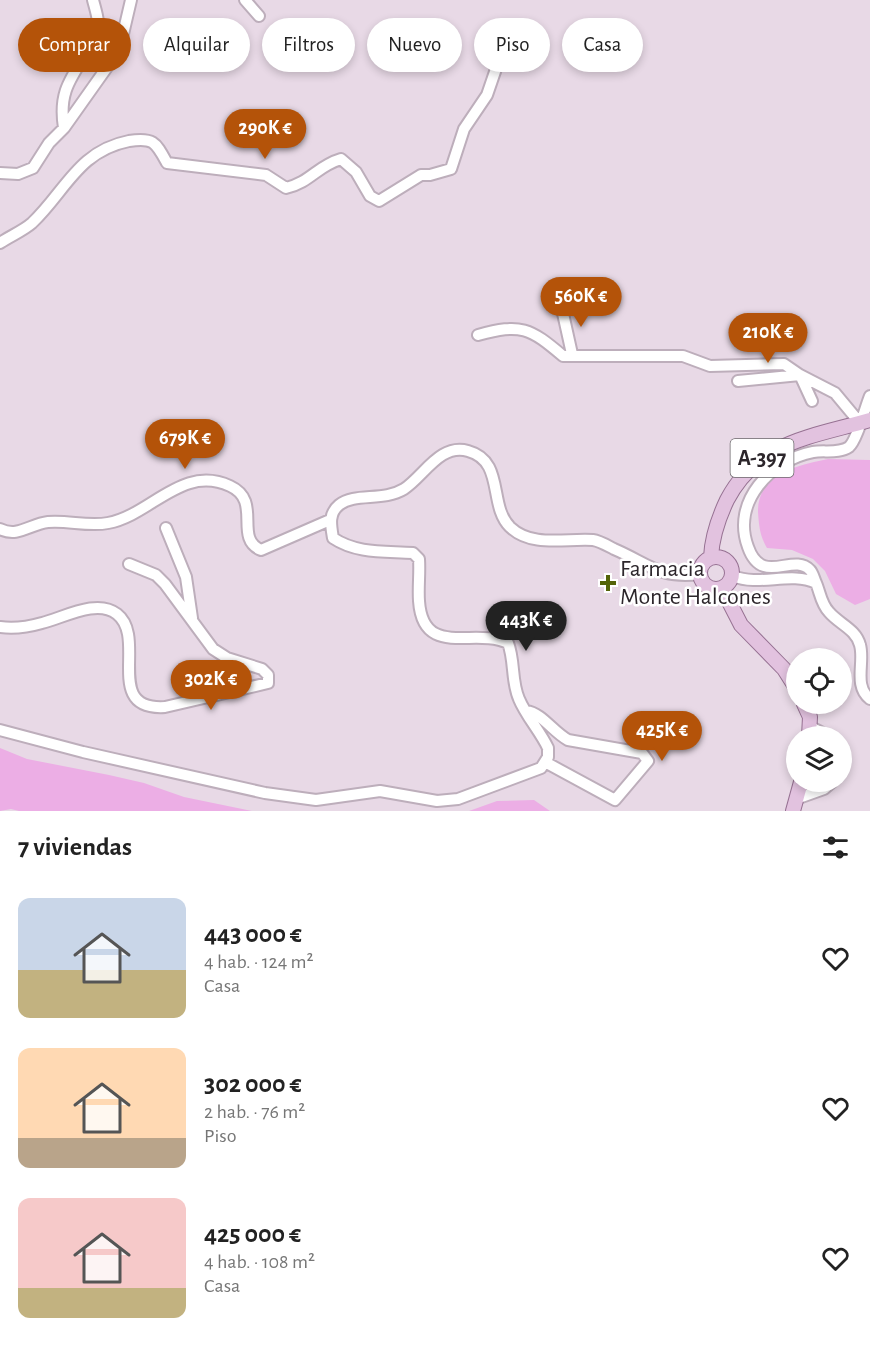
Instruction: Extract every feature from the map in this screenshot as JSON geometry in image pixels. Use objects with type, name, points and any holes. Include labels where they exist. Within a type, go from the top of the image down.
[{"type":"main road","name":"A-397","points":[[711,557],[711,543],[718,518],[735,486],[754,463],[785,445],[821,432],[865,421]]},
{"type":"main road","points":[[711,557],[722,557],[731,565],[733,576],[730,582],[722,588],[707,586],[700,574],[702,564],[711,557]]},
{"type":"main road","points":[[722,588],[741,625],[786,672]]},
{"type":"street","points":[[64,128],[61,107],[65,91],[71,76],[96,37],[98,20],[93,0]]},
{"type":"street","points":[[0,173],[18,174],[33,168],[49,143],[64,128],[120,47],[130,0]]},
{"type":"street","points":[[244,0],[259,16]]},
{"type":"street","points":[[0,243],[31,224],[89,157],[119,143],[144,138],[157,144],[167,163],[266,175],[286,188],[299,185],[325,164],[341,159],[356,172],[370,196],[379,201],[421,175],[430,176],[451,169],[464,129],[487,95],[495,72]]},
{"type":"street","points":[[562,309],[572,354]]},
{"type":"street","points":[[478,334],[506,327],[537,334],[563,356],[572,354],[683,356],[710,366],[784,364],[835,393],[865,421]]},
{"type":"street","points":[[738,381],[800,375]]},
{"type":"street","points":[[800,375],[812,401]]},
{"type":"street","points":[[865,421],[870,396]]},
{"type":"street","points":[[870,408],[854,443],[846,449],[812,453],[789,460],[772,471],[754,492],[747,509],[746,542],[757,563],[765,567],[802,565],[810,570],[828,612],[854,633],[861,646],[860,679],[866,696],[870,699]]},
{"type":"street","points":[[0,730],[83,752],[265,793],[316,800],[380,791],[437,801],[458,799],[541,768],[548,757],[548,748],[516,691],[513,656],[508,643],[495,637],[446,638],[431,633],[424,622],[419,602],[419,559],[413,553],[369,552],[344,546],[333,538],[330,520],[340,504],[353,498],[381,498],[396,493],[407,487],[442,455],[452,450],[468,451],[482,458],[490,466],[507,524],[517,533],[531,539],[595,540],[668,574],[682,576],[700,574]]},
{"type":"street","points":[[0,529],[8,533],[47,522],[109,523],[131,514],[176,487],[208,481],[230,486],[242,494],[249,509],[247,529],[249,541],[261,550],[330,520]]},
{"type":"street","points":[[166,528],[186,577],[192,618]]},
{"type":"street","points":[[0,627],[29,626],[81,611],[97,608],[109,609],[119,615],[130,633],[127,672],[130,686],[138,699],[150,708],[165,707],[268,683],[268,675],[262,669],[227,658],[213,649],[192,618],[156,575],[129,564]]},
{"type":"street","points":[[733,576],[753,581],[806,578],[816,583]]},
{"type":"street","points":[[526,711],[537,714],[560,736],[568,740],[642,753],[648,761],[615,800],[545,762]]},
{"type":"street","points":[[795,805],[819,792]]},
{"type":"shaded area","points":[[828,459],[870,460],[870,599],[855,605],[836,594],[825,571],[813,559],[792,550],[767,548],[759,527],[759,499],[772,480],[792,468]]},
{"type":"shaded area","points":[[0,748],[27,759],[144,783],[184,797],[252,811],[19,811],[11,809],[0,811]]},
{"type":"shaded area","points":[[534,800],[550,811],[469,811],[497,801]]},
{"type":"place","name":"Farmacia Monte Halcones","points":[[608,583]]}]
